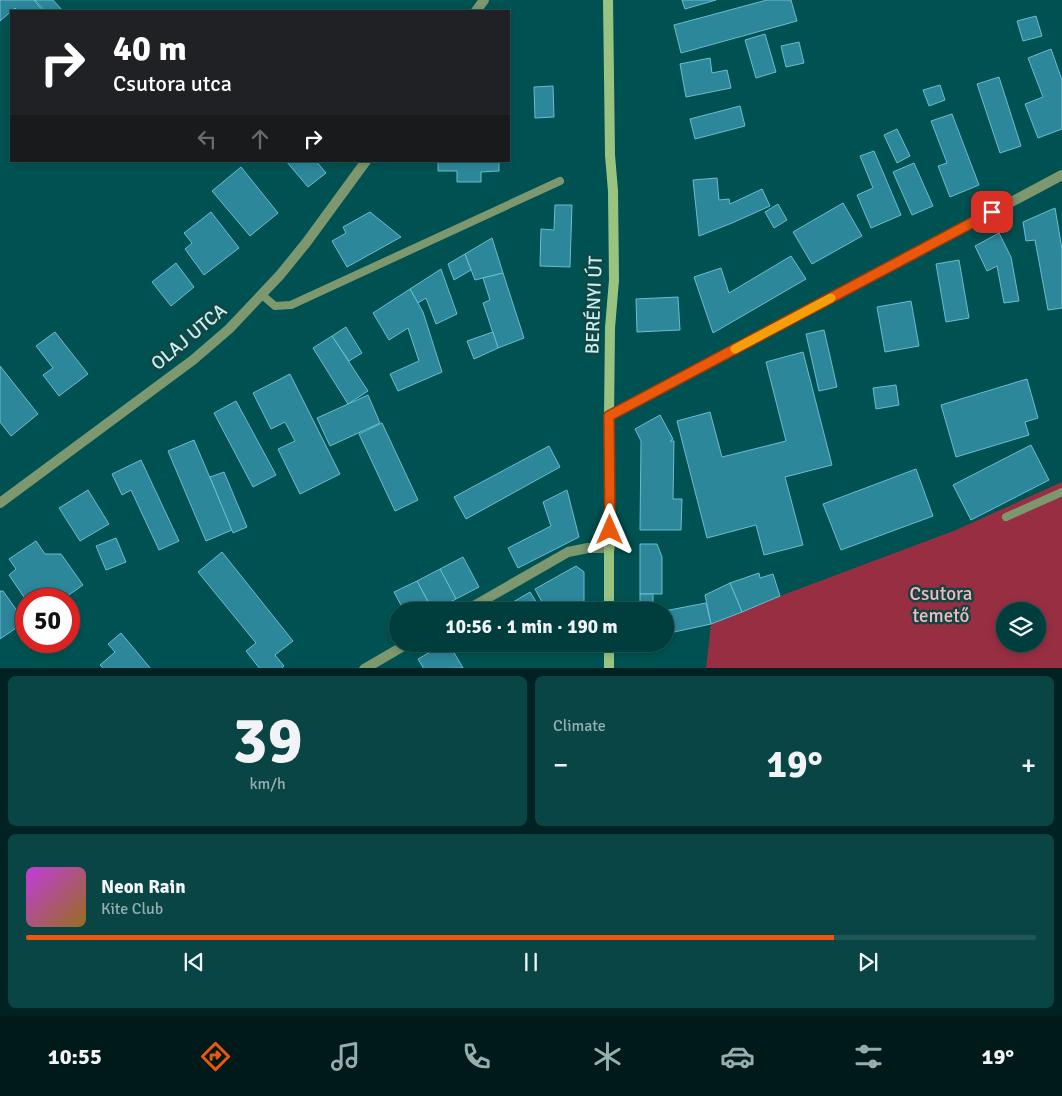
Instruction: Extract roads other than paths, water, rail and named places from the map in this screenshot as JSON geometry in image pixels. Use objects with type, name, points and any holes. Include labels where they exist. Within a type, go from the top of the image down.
[{"type":"main road","name":"BERÉNYI ÚT","points":[[608,0],[614,280],[610,328],[610,602]]},
{"type":"main road","points":[[609,652],[609,668]]},
{"type":"street","name":"OLAJ UTCA","points":[[0,503],[192,360],[229,329],[262,295],[306,243],[365,162]]},
{"type":"street","points":[[609,416],[1062,175]]},
{"type":"street","points":[[480,602],[568,552],[588,548],[610,548]]},
{"type":"street","points":[[364,668],[393,652]]},
{"type":"lane","points":[[262,295],[275,306],[291,305],[560,182]]},
{"type":"lane","points":[[1006,517],[1062,492]]},
{"type":"park label","name":"Csutora temető","points":[[941,605]]}]
